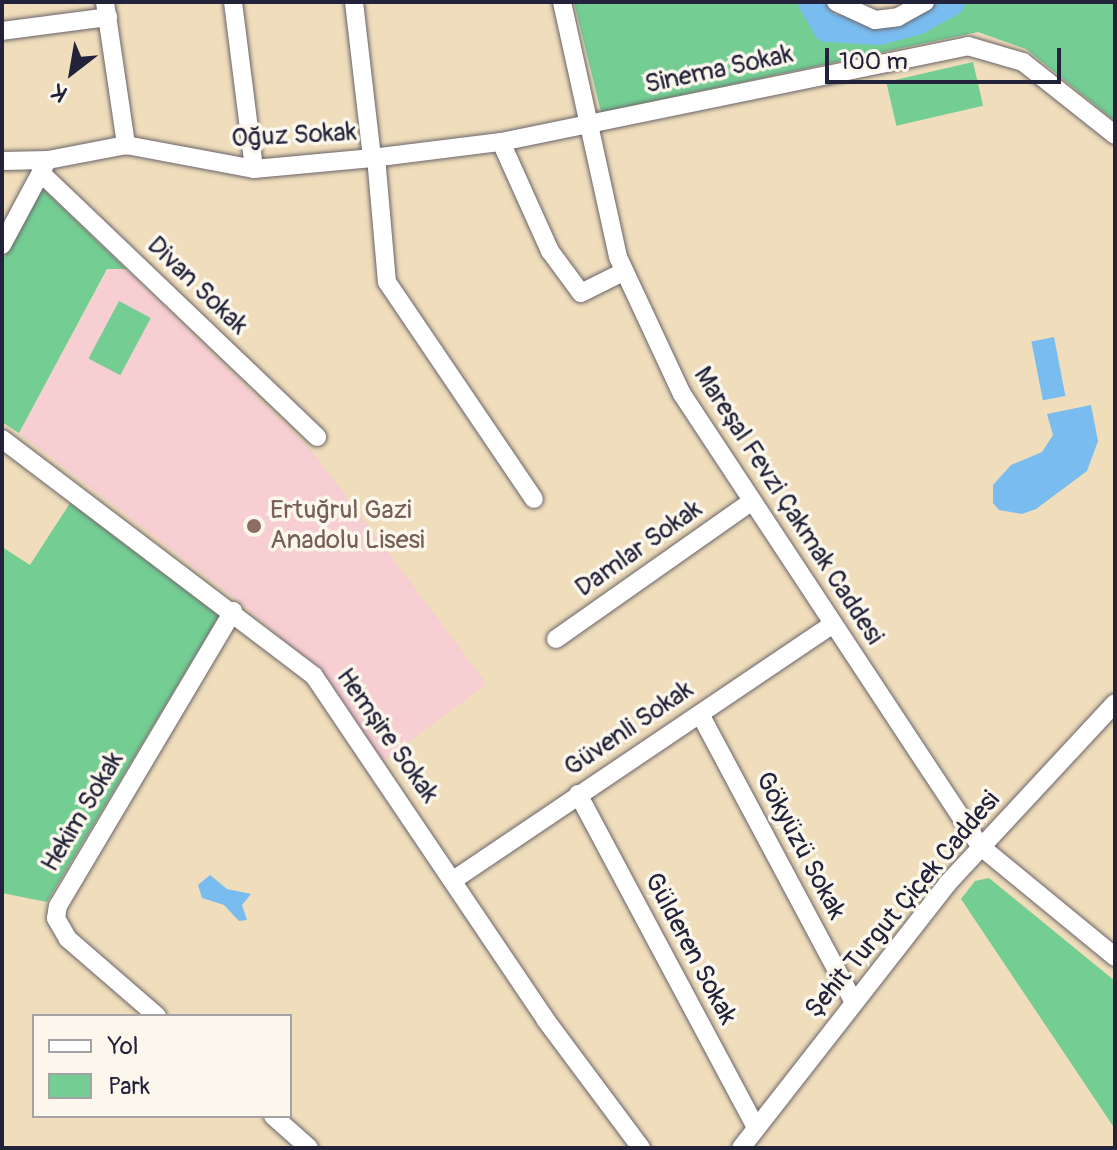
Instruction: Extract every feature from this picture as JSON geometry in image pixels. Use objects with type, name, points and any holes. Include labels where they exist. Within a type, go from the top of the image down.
[{"type":"street","points":[[233,2],[254,169]]},
{"type":"street","points":[[354,2],[387,282],[534,499]]},
{"type":"street","name":"Mareşal Fevzi Çakmak Caddesi","points":[[562,2],[623,272],[682,394],[980,846],[1115,957]]},
{"type":"street","points":[[836,2],[875,20],[898,17],[925,2]]},
{"type":"street","points":[[2,31],[106,9],[126,145]]},
{"type":"street","name":"Sinema Sokak","points":[[590,124],[968,46],[1023,62],[1115,135]]},
{"type":"street","name":"Oğuz Sokak","points":[[2,161],[44,166],[126,145],[254,169],[501,142],[590,124]]},
{"type":"street","points":[[501,142],[550,251],[581,293],[623,272]]},
{"type":"street","points":[[2,245],[44,166]]},
{"type":"street","name":"Divan Sokak","points":[[44,166],[317,437]]},
{"type":"street","name":"Hemşire Sokak","points":[[2,439],[233,611],[314,676],[455,879],[545,1019],[641,1148]]},
{"type":"street","name":"Damlar Sokak","points":[[556,639],[751,502]]},
{"type":"street","name":"Hekim Sokak","points":[[155,1014],[68,939],[56,918],[58,906],[233,611]]},
{"type":"street","name":"Güvenli Sokak","points":[[455,879],[833,624]]},
{"type":"street","name":"Şehit Turgut Çiçek Caddesi","points":[[741,1148],[980,846],[1115,703]]},
{"type":"street","name":"Gökyüzü Sokak","points":[[700,714],[854,1002]]},
{"type":"street","name":"Gülderen Sokak","points":[[578,794],[756,1128]]},
{"type":"street","points":[[275,1118],[309,1148]]},
{"type":"shaded area","name":"Ertuğrul Gazi Anadolu Lisesi","points":[[108,269],[126,269],[313,452],[487,684],[383,761],[319,670],[237,600],[19,433]]},
{"type":"green space","points":[[574,2],[812,2],[827,28],[879,31],[917,21],[951,2],[1115,2],[1115,121],[1026,49],[978,32],[601,112]]},
{"type":"green space","points":[[973,62],[983,106],[896,126],[886,82]]},
{"type":"green space","points":[[42,188],[126,269],[107,269],[19,433],[2,422],[2,261]]},
{"type":"green space","points":[[119,301],[151,318],[120,375],[88,358]]},
{"type":"green space","points":[[70,503],[219,616],[47,902],[2,893],[2,547],[30,565]]},
{"type":"green space","points":[[989,878],[1115,981],[1115,1129],[961,899],[975,881]]},
{"type":"water","points":[[1054,337],[1065,396],[1043,400],[1031,341]]},
{"type":"water","points":[[1091,405],[1098,441],[1087,471],[1036,509],[1022,514],[999,510],[993,503],[993,485],[1011,465],[1042,452],[1053,435],[1047,414]]},
{"type":"water","points":[[210,875],[227,889],[251,894],[242,905],[247,920],[239,921],[224,905],[202,898],[198,885]]},
{"type":"waterway","points":[[812,2],[827,28],[879,31],[917,21],[951,2]]},
{"type":"place","name":"Ertuğrul Gazi Anadolu Lisesi","points":[[254,526]]}]
